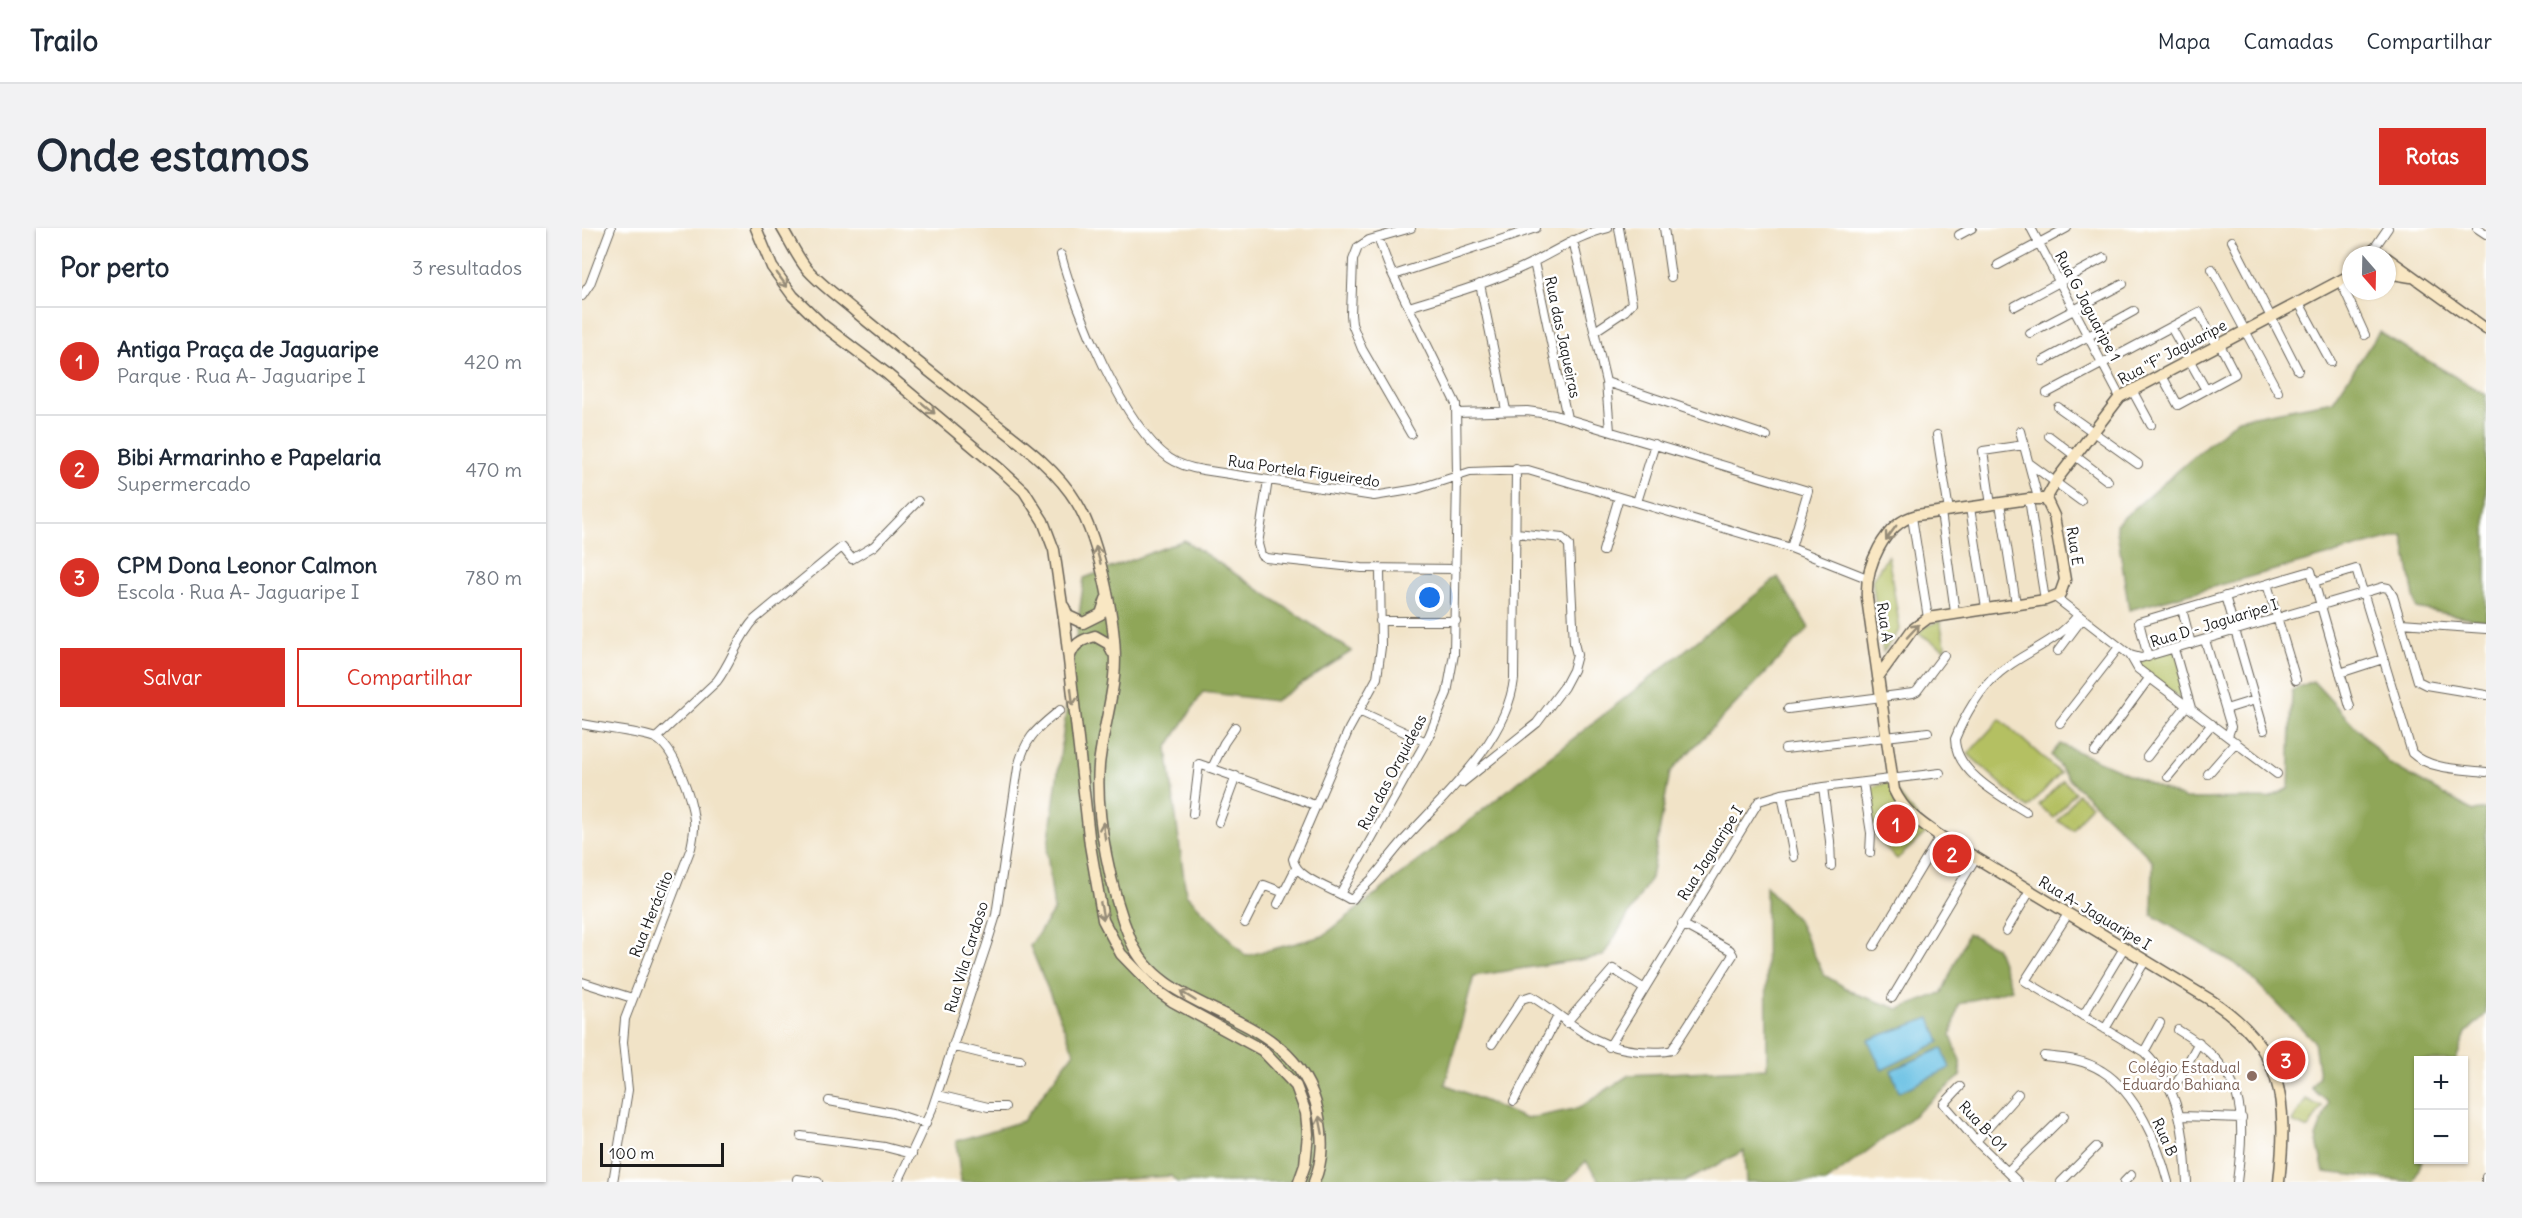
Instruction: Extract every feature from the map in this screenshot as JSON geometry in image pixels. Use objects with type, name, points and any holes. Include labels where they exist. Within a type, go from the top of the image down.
[{"type":"main road","points":[[756,228],[772,267],[793,296],[823,325],[886,373],[1024,491],[1043,521],[1054,550],[1090,845],[1103,920],[1121,954],[1156,990],[1262,1050],[1296,1086],[1306,1113],[1308,1134],[1305,1165],[1299,1182]]},
{"type":"main road","points":[[782,228],[806,268],[899,349],[1010,435],[1056,475],[1077,502],[1091,532],[1107,592],[1115,667],[1099,766],[1100,808],[1118,909],[1136,952],[1151,969],[1172,986],[1200,1003],[1264,1034],[1298,1067],[1310,1086],[1323,1133],[1322,1154],[1314,1182]]},
{"type":"main road","points":[[2396,267],[2486,329]]},
{"type":"main road","points":[[2396,274],[2412,277]]},
{"type":"main road","name":"Rua \"F\" Jaguaripe","points":[[2038,498],[2056,482],[2120,397],[2340,280]]},
{"type":"main road","name":"Rua A","points":[[1878,678],[1867,598],[1867,578],[1869,568],[1890,532],[1903,520],[1912,517],[2038,498]]},
{"type":"main road","name":"Rua E","points":[[2038,498],[2054,516],[2065,580],[2062,591],[2050,598]]},
{"type":"main road","points":[[1061,599],[1068,616],[1083,623],[1101,614],[1107,592]]},
{"type":"main road","points":[[1928,618],[2050,598]]},
{"type":"main road","name":"Rua A","points":[[1878,678],[1912,630],[1928,618]]},
{"type":"main road","points":[[1068,664],[1072,649],[1079,641],[1095,636],[1109,644],[1115,667]]},
{"type":"main road","name":"Rua A- Jaguaripe I","points":[[1878,678],[1894,790],[1903,806],[1918,821],[1975,859],[2222,1007],[2246,1028],[2265,1055],[2277,1084],[2284,1111],[2284,1140],[2279,1182]]},
{"type":"street","points":[[582,296],[590,284],[611,228]]},
{"type":"street","points":[[1411,228],[1362,243],[1355,252],[1352,324],[1362,349],[1411,434]]},
{"type":"street","points":[[1394,275],[1536,228]]},
{"type":"street","points":[[1409,307],[1480,284],[1534,262],[1590,230],[1605,228]]},
{"type":"street","points":[[1595,331],[1625,311],[1632,303],[1619,228]]},
{"type":"street","points":[[1664,228],[1671,277]]},
{"type":"street","points":[[1959,235],[1972,228]]},
{"type":"street","name":"Rua G Jaguaripe 1","points":[[2031,228],[2120,397]]},
{"type":"street","points":[[1998,265],[2067,228]]},
{"type":"street","points":[[2384,246],[2388,228]]},
{"type":"street","points":[[2477,228],[2486,234]]},
{"type":"street","points":[[1378,238],[1452,395],[1457,412],[1541,411],[1808,491],[1791,548]]},
{"type":"street","points":[[1574,240],[1606,382],[1610,431]]},
{"type":"street","points":[[2232,241],[2298,370]]},
{"type":"street","name":"Rua Portela Figueiredo","points":[[1061,255],[1067,278],[1092,340],[1125,403],[1157,447],[1167,457],[1189,468],[1374,496],[1400,493],[1470,472],[1528,470],[1791,548],[1867,578]]},
{"type":"street","points":[[2015,306],[2104,258]]},
{"type":"street","name":"Rua das Jaqueiras","points":[[1534,262],[1567,418]]},
{"type":"street","points":[[2212,269],[2278,392]]},
{"type":"street","points":[[2340,280],[2365,335]]},
{"type":"street","points":[[1480,284],[1506,410]]},
{"type":"street","points":[[2030,333],[2123,284]]},
{"type":"street","points":[[2298,301],[2331,362]]},
{"type":"street","points":[[2043,361],[2134,312]]},
{"type":"street","points":[[2047,393],[2199,312],[2235,374],[2178,405],[2162,374]]},
{"type":"street","points":[[2171,327],[2206,390]]},
{"type":"street","points":[[1606,382],[1767,436]]},
{"type":"street","points":[[2132,390],[2151,425]]},
{"type":"street","points":[[2058,407],[2138,464]]},
{"type":"street","name":"Rua das Orquideas","points":[[1340,894],[1426,742],[1450,680],[1456,621],[1457,412]]},
{"type":"street","points":[[2020,431],[2038,498],[2050,598]]},
{"type":"street","points":[[1937,435],[1955,612]]},
{"type":"street","points":[[2049,436],[2108,481]]},
{"type":"street","points":[[1637,502],[1655,444]]},
{"type":"street","points":[[2016,604],[1983,451],[2024,445]]},
{"type":"street","points":[[2029,463],[2081,501]]},
{"type":"street","points":[[1451,793],[1490,738],[1510,701],[1513,689],[1516,469]]},
{"type":"street","points":[[1268,480],[1258,544],[1261,555],[1272,559],[1380,569],[1456,569]]},
{"type":"street","points":[[1603,551],[1619,497]]},
{"type":"street","points":[[582,724],[656,738],[717,681],[751,624],[842,547],[852,559],[864,554],[887,535],[918,501]]},
{"type":"street","points":[[1970,508],[1986,608]]},
{"type":"street","points":[[1912,517],[1928,618]]},
{"type":"street","points":[[1380,569],[1380,666],[1377,678],[1315,805],[1293,859],[1296,868],[1319,884],[1349,899],[1353,899],[1408,836],[1451,793],[1537,723],[1564,687],[1576,661],[1569,545],[1562,538],[1516,533]]},
{"type":"street","points":[[2314,582],[2356,569],[2412,753],[2433,764],[2486,772]]},
{"type":"street","points":[[2148,657],[2139,622],[2311,571],[2350,707]]},
{"type":"street","points":[[2267,584],[2296,680]]},
{"type":"street","name":"Rua D - Jaguaripe I","points":[[2050,598],[2080,617],[2130,655],[2141,658],[2383,587],[2388,588],[2394,596],[2401,623]]},
{"type":"street","points":[[2225,596],[2264,730]]},
{"type":"street","points":[[2182,609],[2191,644]]},
{"type":"street","points":[[2058,651],[2080,617]]},
{"type":"street","points":[[2026,812],[1996,795],[1960,759],[1955,739],[1988,684],[1998,673],[2059,636],[2080,617]]},
{"type":"street","points":[[1380,621],[1456,621]]},
{"type":"street","points":[[2486,629],[2401,623],[2416,676],[2421,683],[2486,695]]},
{"type":"street","points":[[2205,640],[2232,729],[2228,736]]},
{"type":"street","points":[[2060,723],[2119,647]]},
{"type":"street","points":[[2174,649],[2189,707]]},
{"type":"street","points":[[1788,709],[1917,691],[1944,655]]},
{"type":"street","points":[[2130,655],[2138,669],[2277,774]]},
{"type":"street","points":[[2340,673],[2383,659]]},
{"type":"street","points":[[2095,752],[2150,678]]},
{"type":"street","points":[[2226,709],[2255,700]]},
{"type":"street","points":[[2147,757],[2189,707]]},
{"type":"street","name":"Rua Vila Cardoso","points":[[898,1182],[938,1095],[996,915],[1021,756],[1030,736],[1060,710]]},
{"type":"street","points":[[1359,711],[1426,742]]},
{"type":"street","points":[[2168,777],[2212,724]]},
{"type":"street","points":[[1212,768],[1235,727]]},
{"type":"street","points":[[1785,749],[1928,732]]},
{"type":"street","name":"Rua Heráclito","points":[[613,1182],[628,1090],[623,1031],[632,998],[694,837],[694,819],[684,783],[666,747],[656,738]]},
{"type":"street","points":[[2208,774],[2236,742]]},
{"type":"street","points":[[1193,814],[1199,764],[1315,805]]},
{"type":"street","name":"Rua Jaguaripe I","points":[[1609,1047],[1759,801],[1782,794],[1823,787],[1940,773]]},
{"type":"street","points":[[1219,822],[1236,776]]},
{"type":"street","points":[[1863,783],[1871,833],[1870,853]]},
{"type":"street","points":[[1823,787],[1831,866]]},
{"type":"street","points":[[1782,794],[1794,858]]},
{"type":"street","points":[[1874,946],[1940,836]]},
{"type":"street","points":[[1892,998],[1975,859]]},
{"type":"street","points":[[1278,903],[1296,868]]},
{"type":"street","points":[[1245,923],[1264,885],[1282,892]]},
{"type":"street","points":[[2006,931],[2030,891]]},
{"type":"street","points":[[2068,914],[2025,981],[2144,1052],[2152,1060],[2172,1092],[2181,1116],[2187,1182]]},
{"type":"street","points":[[1492,1044],[1522,999],[1527,996],[1535,998],[1566,1023],[1609,1047],[1659,1052],[1672,1050],[1733,955],[1730,950],[1682,924]]},
{"type":"street","points":[[2083,1016],[2124,948]]},
{"type":"street","points":[[2105,1029],[2145,961]]},
{"type":"street","points":[[1566,1023],[1613,969],[1643,988]]},
{"type":"street","points":[[582,982],[632,998]]},
{"type":"street","points":[[1514,1101],[1558,1017]]},
{"type":"street","points":[[2144,1052],[2160,1023]]},
{"type":"street","points":[[2178,1030],[2199,1042],[2228,1074],[2241,1105],[2242,1135],[2237,1182]]},
{"type":"street","points":[[2172,1092],[2199,1042]]},
{"type":"street","points":[[952,1046],[1020,1060]]},
{"type":"street","name":"Rua B","points":[[2044,1056],[2083,1061],[2102,1071],[2120,1086],[2151,1133],[2168,1182]]},
{"type":"street","name":"Rua B-01","points":[[1960,1088],[1944,1104],[1976,1141],[2018,1182]]},
{"type":"street","points":[[1976,1141],[2018,1094]]},
{"type":"street","points":[[938,1095],[969,1104],[1005,1107]]},
{"type":"street","points":[[829,1101],[893,1113],[926,1124]]},
{"type":"street","points":[[2008,1171],[2064,1116]]},
{"type":"street","points":[[2181,1116],[2242,1118]]},
{"type":"street","points":[[801,1136],[885,1147],[912,1154]]},
{"type":"street","points":[[2061,1182],[2096,1147]]},
{"type":"street","points":[[2124,1182],[2131,1175]]},
{"type":"street","points":[[2486,1177],[2486,1182]]},
{"type":"street","points":[[797,1179],[818,1182]]},
{"type":"green space","points":[[2379,332],[2486,395],[2486,621],[2416,608],[2403,535],[2129,610],[2116,524],[2238,419],[2333,401]]},
{"type":"green space","points":[[1184,540],[1352,651],[1275,701],[1203,692],[1167,748],[1186,894],[1246,956],[1323,936],[1778,577],[1809,628],[1670,772],[1651,878],[1603,956],[1474,976],[1445,1084],[1526,1119],[1579,1108],[1629,1075],[1767,1068],[1766,886],[1798,921],[1824,975],[1856,994],[1899,1009],[1942,993],[1968,933],[1996,947],[2012,989],[1959,1004],[1951,1036],[1960,1061],[1961,1076],[1902,1125],[1826,1182],[1746,1182],[1744,1151],[1684,1182],[1600,1182],[1586,1161],[1566,1182],[1177,1182],[1171,1176],[1081,1182],[961,1182],[956,1141],[1023,1121],[1074,1052],[1030,946],[1054,910],[1047,853],[1084,578]]},
{"type":"green space","points":[[1888,555],[1900,629],[1883,652],[1872,580]]},
{"type":"green space","points":[[1940,621],[1946,650],[1918,633],[1924,627]]},
{"type":"green space","points":[[2177,649],[2186,703],[2140,667],[2136,657]]},
{"type":"green space","points":[[2313,681],[2390,764],[2473,811],[2486,809],[2486,1014],[2466,1033],[2457,1056],[2414,1056],[2414,1164],[2421,1164],[2414,1182],[2324,1172],[2316,1137],[2329,1103],[2311,1088],[2319,1076],[2314,1041],[2242,968],[2152,915],[2153,861],[2068,778],[2051,755],[2060,744],[2185,799],[2269,798],[2289,788],[2292,690]]},
{"type":"green space","points":[[2000,719],[2060,773],[2028,808],[1968,754]]},
{"type":"green space","points":[[2063,780],[2075,792],[2054,818],[2039,805]]},
{"type":"green space","points":[[1889,782],[1928,831],[1897,859],[1876,838],[1867,789]]},
{"type":"green space","points":[[2078,794],[2091,805],[2073,830],[2058,821]]},
{"type":"green space","points":[[2306,1099],[2322,1107],[2308,1129],[2292,1122]]},
{"type":"water","points":[[1930,1018],[1940,1042],[1882,1070],[1868,1040]]},
{"type":"water","points":[[1942,1048],[1950,1068],[1899,1092],[1891,1070]]},
{"type":"place","name":"Antiga Praça de Jaguaripe","points":[[1896,824]]},
{"type":"place","name":"Bibi Armarinho e Papelaria","points":[[1952,854]]},
{"type":"place","name":"CPM Dona Leonor Calmon","points":[[2286,1060]]},
{"type":"place","name":"Colégio Estadual Eduardo Bahiana","points":[[2252,1076]]}]
